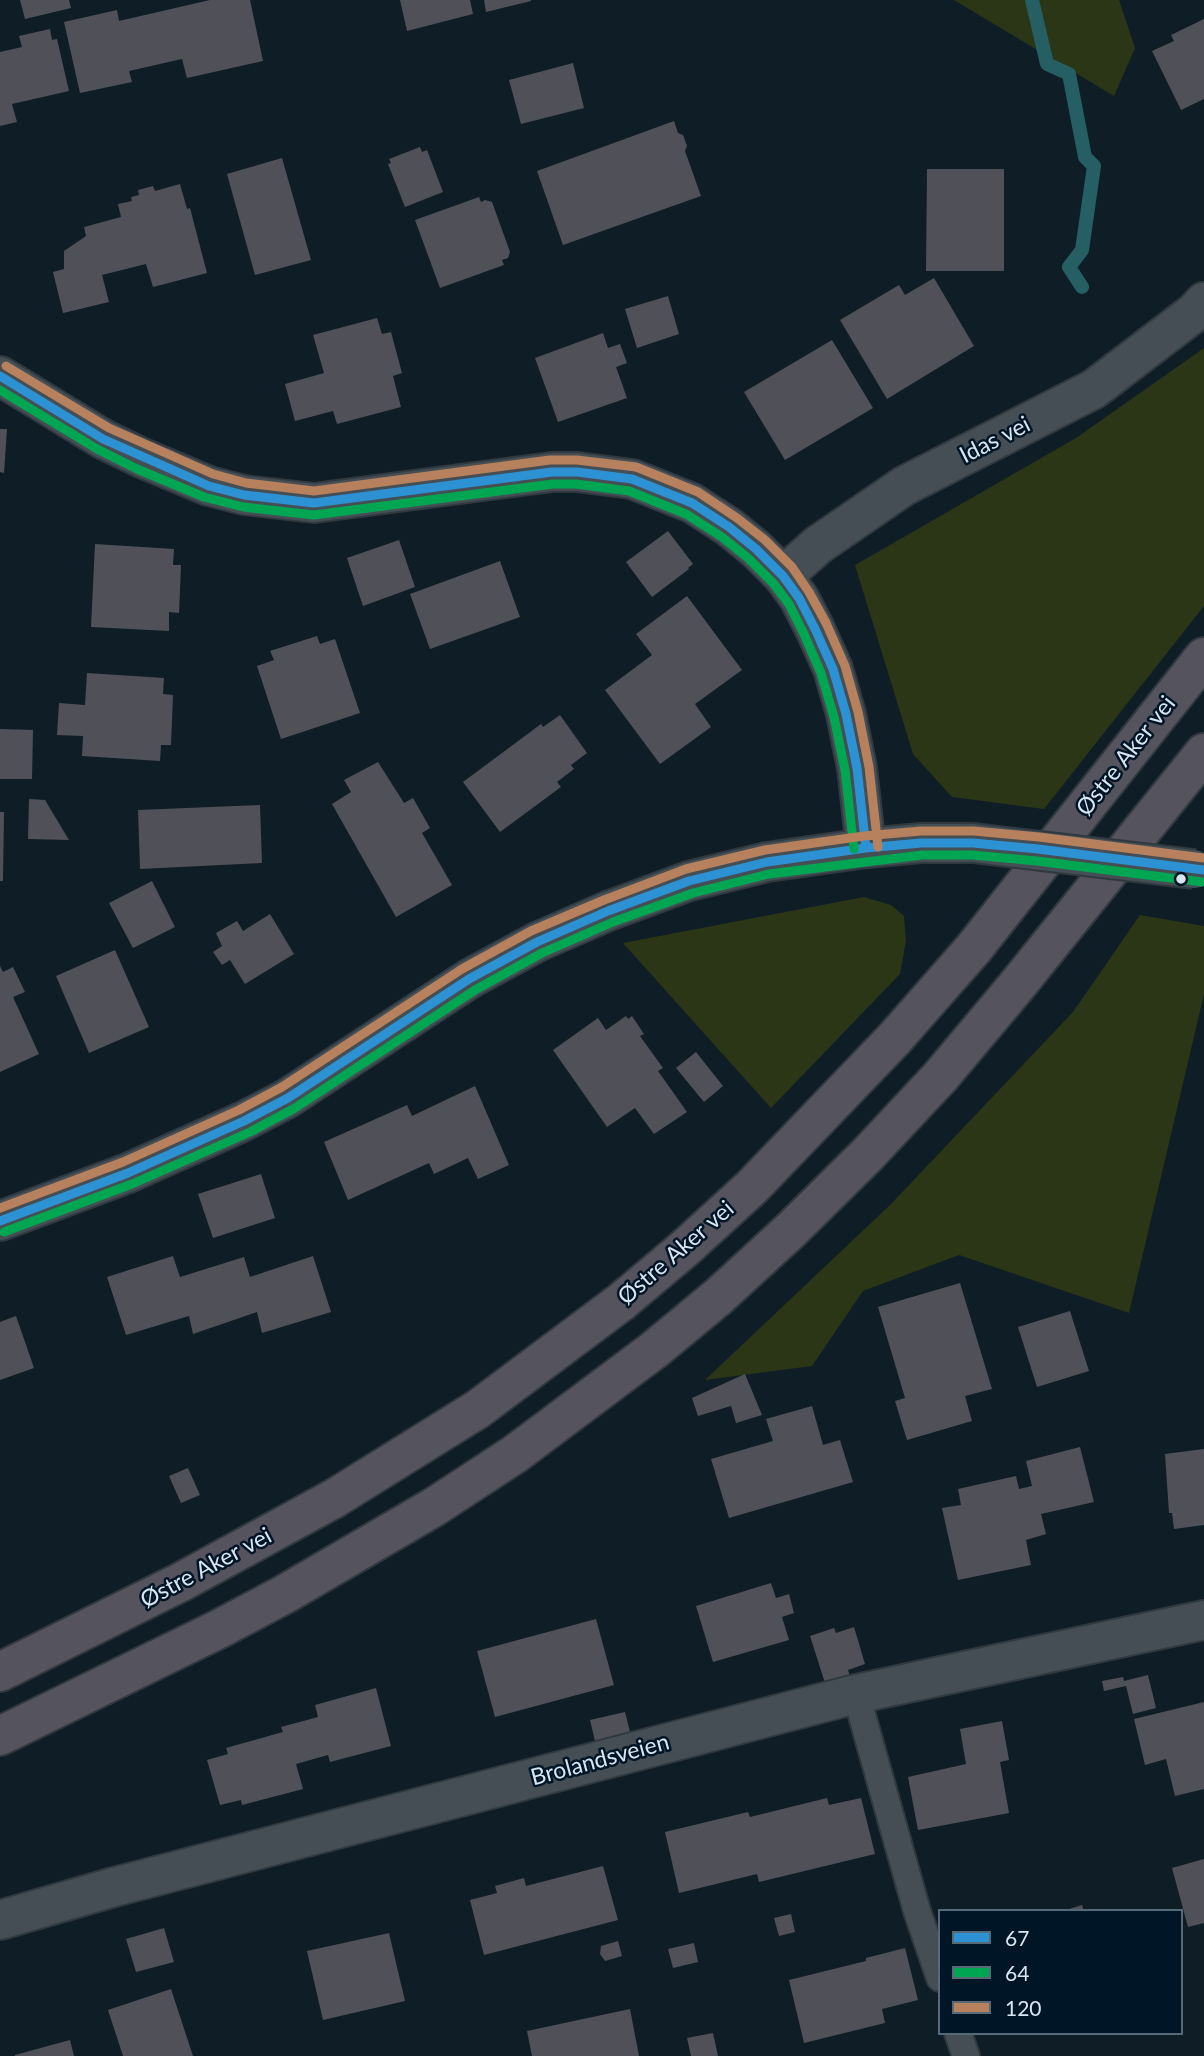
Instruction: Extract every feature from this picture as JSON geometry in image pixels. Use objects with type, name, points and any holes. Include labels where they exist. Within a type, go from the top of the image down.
[{"type":"highway","name":"Østre Aker vei","points":[[0,1672],[181,1582],[335,1498],[478,1409],[621,1302],[684,1249],[752,1187],[822,1117],[974,948],[1204,657]]},
{"type":"highway","points":[[0,1736],[219,1629],[285,1594],[434,1507],[515,1454],[654,1350],[718,1297],[791,1230],[868,1154],[941,1076],[1204,753]]},
{"type":"street","name":"Idas vei","points":[[783,576],[818,545],[904,486],[1094,389],[1195,312],[1204,302]]},
{"type":"street","points":[[0,376],[103,439],[209,486],[244,495],[314,503],[552,472],[577,472],[632,479],[661,489],[701,509],[756,549],[783,576],[799,598],[833,669],[857,768],[866,848]]},
{"type":"street","points":[[0,1221],[128,1172],[244,1121],[289,1098],[469,979],[537,943],[608,911],[690,881],[766,862],[866,848],[921,844],[973,844],[1199,869]]},
{"type":"street","name":"Brolandsveien","points":[[0,1920],[114,1886],[856,1694],[1204,1620]]},
{"type":"lane","points":[[856,1694],[917,1910],[938,1972]]},
{"type":"lane","points":[[959,2035],[966,2056]]},
{"type":"green space","points":[[954,0],[1119,0],[1135,48],[1114,96]]},
{"type":"green space","points":[[1204,348],[1204,606],[1044,809],[952,797],[913,754],[855,565],[1076,438]]},
{"type":"green space","points":[[864,897],[891,905],[904,916],[906,941],[900,974],[771,1108],[623,943]]},
{"type":"green space","points":[[1140,915],[1204,926],[1204,994],[1129,1313],[959,1255],[863,1291],[812,1366],[705,1380],[891,1204],[1073,1012]]},
{"type":"building","points":[[20,0],[69,0],[71,8],[25,19]]},
{"type":"building","points":[[210,0],[250,0],[263,61],[187,78],[182,59],[129,71],[132,82],[80,93],[64,22],[117,10],[119,21]]},
{"type":"building","points":[[400,0],[470,0],[473,14],[407,31]]},
{"type":"building","points":[[484,0],[531,0],[531,1],[486,12]]},
{"type":"building","points":[[1204,19],[1204,99],[1181,110],[1152,51],[1174,41],[1171,35]]},
{"type":"building","points":[[50,29],[52,40],[57,39],[69,91],[12,104],[17,122],[0,126],[0,52],[22,47],[19,36]]},
{"type":"building","points":[[573,63],[584,108],[521,124],[509,80]]},
{"type":"building","points":[[674,121],[687,146],[685,151],[701,196],[563,245],[537,171]]},
{"type":"building","points":[[420,147],[422,152],[427,150],[443,192],[405,207],[388,164],[391,163],[389,159]]},
{"type":"building","points":[[282,158],[311,260],[255,275],[227,174]]},
{"type":"building","points":[[927,169],[1004,169],[1004,271],[926,271]]},
{"type":"building","points":[[180,184],[187,209],[190,208],[207,273],[153,287],[146,264],[102,275],[109,302],[63,313],[53,272],[64,269],[64,251],[86,236],[84,227],[121,217],[118,204],[132,201],[131,197],[139,195],[138,190],[153,186],[155,191]]},
{"type":"building","points":[[479,197],[481,202],[492,202],[510,252],[508,258],[502,260],[504,265],[440,288],[415,220]]},
{"type":"building","points":[[934,278],[974,346],[887,399],[840,320],[899,285],[905,295]]},
{"type":"building","points":[[668,296],[679,334],[637,348],[625,309]]},
{"type":"building","points":[[377,318],[382,334],[391,332],[402,373],[393,376],[401,407],[337,424],[333,411],[295,421],[285,384],[324,373],[313,335]]},
{"type":"building","points":[[603,333],[608,348],[620,344],[627,363],[616,367],[627,398],[558,422],[535,358]]},
{"type":"building","points":[[832,340],[873,408],[785,460],[744,392]]},
{"type":"building","points":[[0,429],[7,429],[4,473],[0,472]]},
{"type":"building","points":[[668,531],[693,564],[652,597],[626,562]]},
{"type":"building","points":[[399,540],[415,587],[363,606],[347,558]]},
{"type":"building","points":[[95,544],[174,549],[173,565],[181,565],[179,613],[169,612],[169,631],[91,627]]},
{"type":"building","points":[[500,561],[520,617],[430,649],[410,594]]},
{"type":"building","points":[[687,596],[742,670],[695,704],[711,727],[660,764],[605,690],[652,655],[636,634]]},
{"type":"building","points":[[317,636],[320,644],[335,639],[360,713],[281,739],[257,666],[274,660],[270,651]]},
{"type":"building","points":[[87,673],[164,678],[163,694],[173,695],[171,745],[161,745],[160,761],[82,756],[83,736],[57,735],[59,703],[85,705]]},
{"type":"building","points":[[560,715],[587,753],[571,765],[574,769],[557,782],[561,787],[500,832],[463,782],[541,724],[543,727]]},
{"type":"building","points":[[0,729],[33,730],[32,779],[0,779]]},
{"type":"building","points":[[378,762],[404,803],[413,798],[430,828],[422,833],[452,885],[396,917],[332,804],[351,792],[344,780]]},
{"type":"building","points":[[29,799],[45,800],[69,840],[28,839]]},
{"type":"building","points":[[260,805],[262,863],[140,869],[138,810]]},
{"type":"building","points":[[0,812],[4,812],[3,881],[0,881]]},
{"type":"building","points":[[152,881],[175,927],[133,948],[109,903]]},
{"type":"building","points":[[270,914],[294,954],[245,984],[230,960],[222,965],[213,952],[222,946],[216,933],[237,921],[243,931]]},
{"type":"building","points":[[115,950],[149,1027],[89,1053],[56,976]]},
{"type":"building","points":[[0,966],[3,972],[13,967],[25,992],[13,997],[39,1054],[0,1072]]},
{"type":"building","points":[[626,1016],[628,1019],[632,1016],[644,1034],[640,1036],[663,1068],[658,1071],[687,1112],[654,1134],[635,1108],[607,1127],[553,1050],[598,1018],[606,1030]]},
{"type":"building","points":[[696,1052],[723,1086],[704,1102],[676,1068]]},
{"type":"building","points":[[475,1086],[509,1165],[478,1179],[468,1158],[434,1174],[429,1163],[348,1200],[324,1142],[407,1105],[412,1116]]},
{"type":"building","points":[[261,1174],[275,1218],[213,1238],[198,1194]]},
{"type":"building","points":[[173,1256],[180,1277],[244,1257],[250,1277],[313,1256],[331,1312],[262,1333],[257,1312],[193,1334],[189,1316],[126,1335],[107,1277]]},
{"type":"building","points":[[960,1283],[992,1389],[965,1396],[972,1421],[907,1440],[895,1401],[905,1398],[878,1307]]},
{"type":"building","points":[[1070,1311],[1089,1371],[1037,1387],[1018,1327]]},
{"type":"building","points":[[16,1316],[34,1368],[0,1380],[0,1322]]},
{"type":"building","points":[[745,1374],[762,1415],[736,1423],[731,1406],[698,1416],[692,1398]]},
{"type":"building","points":[[812,1406],[823,1445],[840,1440],[853,1482],[729,1518],[711,1459],[773,1441],[766,1419]]},
{"type":"building","points":[[1080,1447],[1094,1502],[1041,1514],[1046,1534],[1026,1540],[1031,1565],[958,1580],[942,1508],[961,1505],[958,1489],[1016,1476],[1019,1489],[1032,1486],[1026,1461]]},
{"type":"building","points":[[1204,1449],[1204,1525],[1174,1529],[1172,1513],[1169,1513],[1165,1454]]},
{"type":"building","points":[[188,1468],[200,1495],[181,1503],[169,1476]]},
{"type":"building","points":[[771,1583],[776,1598],[789,1594],[794,1613],[782,1617],[789,1640],[713,1662],[696,1606]]},
{"type":"building","points":[[596,1619],[614,1685],[495,1717],[477,1651]]},
{"type":"building","points":[[854,1627],[865,1664],[848,1670],[850,1676],[825,1683],[810,1636],[834,1628],[836,1633]]},
{"type":"building","points":[[1148,1675],[1156,1708],[1133,1714],[1126,1686],[1104,1691],[1102,1681],[1123,1677],[1124,1681]]},
{"type":"building","points":[[376,1688],[391,1746],[330,1762],[328,1755],[296,1764],[303,1789],[242,1805],[241,1800],[220,1805],[207,1760],[228,1754],[226,1748],[283,1732],[281,1727],[318,1717],[315,1705]]},
{"type":"building","points":[[1204,1702],[1204,1789],[1175,1796],[1166,1759],[1145,1765],[1134,1719]]},
{"type":"building","points":[[625,1712],[630,1732],[595,1741],[590,1720]]},
{"type":"building","points":[[1002,1721],[1009,1760],[1000,1762],[1009,1813],[918,1830],[908,1777],[966,1764],[960,1729]]},
{"type":"building","points":[[827,1798],[829,1805],[861,1798],[875,1854],[759,1882],[757,1874],[679,1893],[665,1832],[748,1812],[750,1817]]},
{"type":"building","points":[[1204,1859],[1204,1923],[1188,1927],[1172,1868]]},
{"type":"building","points":[[603,1866],[618,1920],[484,1955],[470,1900],[497,1893],[495,1886],[524,1878],[526,1886]]},
{"type":"building","points":[[791,1914],[795,1932],[779,1936],[774,1918]]},
{"type":"building","points":[[164,1928],[174,1962],[136,1972],[126,1939]]},
{"type":"building","points":[[389,1933],[405,2001],[323,2020],[307,1951]]},
{"type":"building","points":[[618,1941],[622,1956],[605,1961],[600,1954],[601,1946]]},
{"type":"building","points":[[694,1943],[698,1962],[673,1968],[668,1949]]},
{"type":"building","points":[[905,1948],[918,2000],[882,2009],[885,2023],[804,2043],[789,1980],[866,1961],[866,1958]]},
{"type":"building","points":[[171,1989],[193,2056],[123,2056],[108,2010]]},
{"type":"building","points":[[630,2009],[639,2056],[532,2056],[527,2031]]},
{"type":"building","points":[[713,2033],[718,2056],[691,2056],[687,2038]]},
{"type":"building","points":[[70,2040],[74,2056],[15,2056],[15,2055]]},
{"type":"waterway","points":[[1032,0],[1047,64],[1069,74],[1085,157],[1094,166],[1082,250],[1069,267],[1082,287]]},
{"type":"transit line","name":"120","points":[[6,366],[109,428],[213,474],[246,483],[314,491],[550,460],[577,460],[636,467],[698,492],[765,540],[792,567],[826,623],[845,666],[858,712],[869,767],[878,847]]},
{"type":"transit line","name":"67","points":[[0,376],[103,439],[209,486],[244,495],[314,503],[552,472],[577,472],[632,479],[692,503],[729,527],[783,576],[799,598],[815,629],[833,669],[846,714],[857,768],[866,848]]},
{"type":"transit line","name":"64","points":[[0,390],[97,449],[137,469],[204,497],[243,507],[314,515],[553,484],[576,484],[629,491],[686,514],[748,558],[774,584],[789,604],[821,673],[834,717],[845,770],[854,849]]},
{"type":"transit line","name":"120","points":[[0,1208],[123,1162],[239,1110],[282,1087],[462,969],[531,931],[686,869],[765,850],[921,831],[974,831],[1039,837],[1204,858]]},
{"type":"transit line","name":"67","points":[[0,1221],[128,1173],[244,1121],[288,1098],[469,979],[537,942],[608,911],[689,881],[767,862],[921,843],[973,843],[1038,849],[1204,870]]},
{"type":"transit line","name":"64","points":[[4,1232],[132,1184],[250,1132],[295,1108],[475,990],[542,953],[613,922],[693,893],[769,874],[922,855],[972,855],[1037,861],[1202,882]]}]
